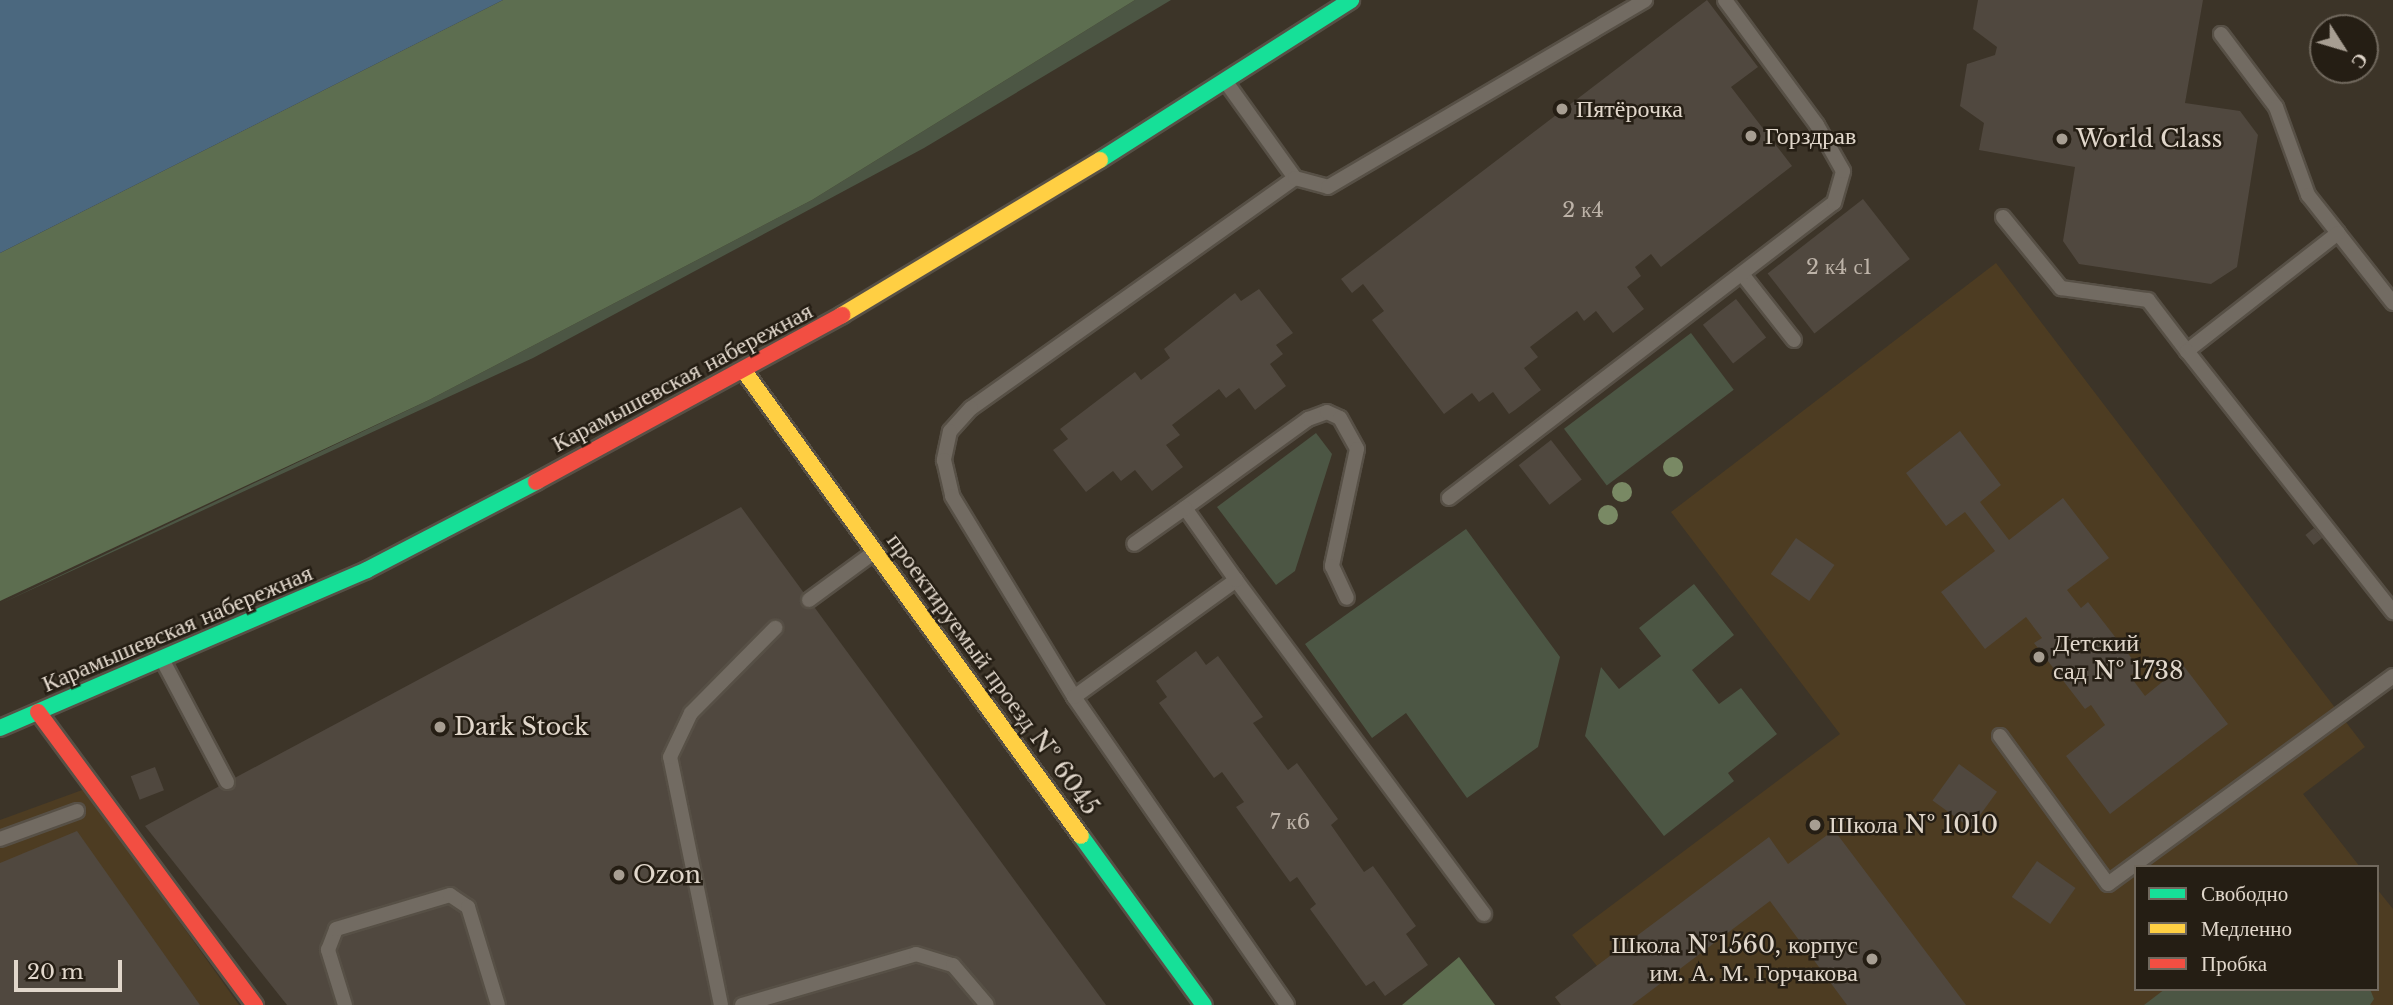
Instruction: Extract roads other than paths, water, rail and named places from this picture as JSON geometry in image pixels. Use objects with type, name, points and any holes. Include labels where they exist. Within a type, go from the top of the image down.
[{"type":"street","name":"Карамышевская набережная","points":[[0,728],[163,661],[367,570],[744,371],[1226,82],[1352,0]]},
{"type":"street","name":"проектируемый проезд № 6045","points":[[744,371],[1199,1000]]},
{"type":"street","points":[[38,712],[255,1005]]},
{"type":"lane","points":[[1226,82],[1295,178],[1328,187],[1645,0]]},
{"type":"lane","points":[[1449,498],[1835,202],[1843,171],[1817,125],[1725,0]]},
{"type":"lane","points":[[2221,34],[2276,107],[2308,195],[2393,303]]},
{"type":"lane","points":[[1287,1005],[1074,697],[952,496],[944,460],[950,431],[971,408],[1295,178]]},
{"type":"lane","points":[[2003,217],[2062,288],[2148,300],[2393,612]]},
{"type":"lane","points":[[2187,351],[2338,233]]},
{"type":"lane","points":[[1742,274],[1794,340]]},
{"type":"lane","points":[[1134,544],[1308,419],[1327,412],[1340,418],[1357,449],[1332,566],[1347,598]]},
{"type":"lane","points":[[1185,508],[1484,914]]},
{"type":"lane","points":[[809,600],[875,551]]},
{"type":"lane","points":[[1074,697],[1236,580]]},
{"type":"lane","points":[[721,1005],[670,757],[691,713],[775,628]]},
{"type":"lane","points":[[163,661],[227,782]]},
{"type":"lane","points":[[2000,736],[2108,884],[2393,676]]},
{"type":"lane","points":[[0,839],[77,811]]},
{"type":"lane","points":[[345,1005],[328,950],[337,929],[450,895],[468,907],[498,1005]]},
{"type":"lane","points":[[742,1005],[916,954],[953,965],[987,1005]]},
{"type":"water","points":[[0,0],[503,0],[0,253]]},
{"type":"place","name":"Пятёрочка","points":[[1562,109]]},
{"type":"place","name":"Горздрав","points":[[1751,136]]},
{"type":"place","name":"World Class","points":[[2062,139]]},
{"type":"place","name":"Детский сад № 1738","points":[[2039,657]]},
{"type":"place","name":"Dark Stock","points":[[440,727]]},
{"type":"place","name":"Школа № 1010","points":[[1815,825]]},
{"type":"place","name":"Ozon","points":[[619,875]]},
{"type":"place","name":"Школа №1560, корпус им. А. М. Горчакова","points":[[1872,959]]}]
